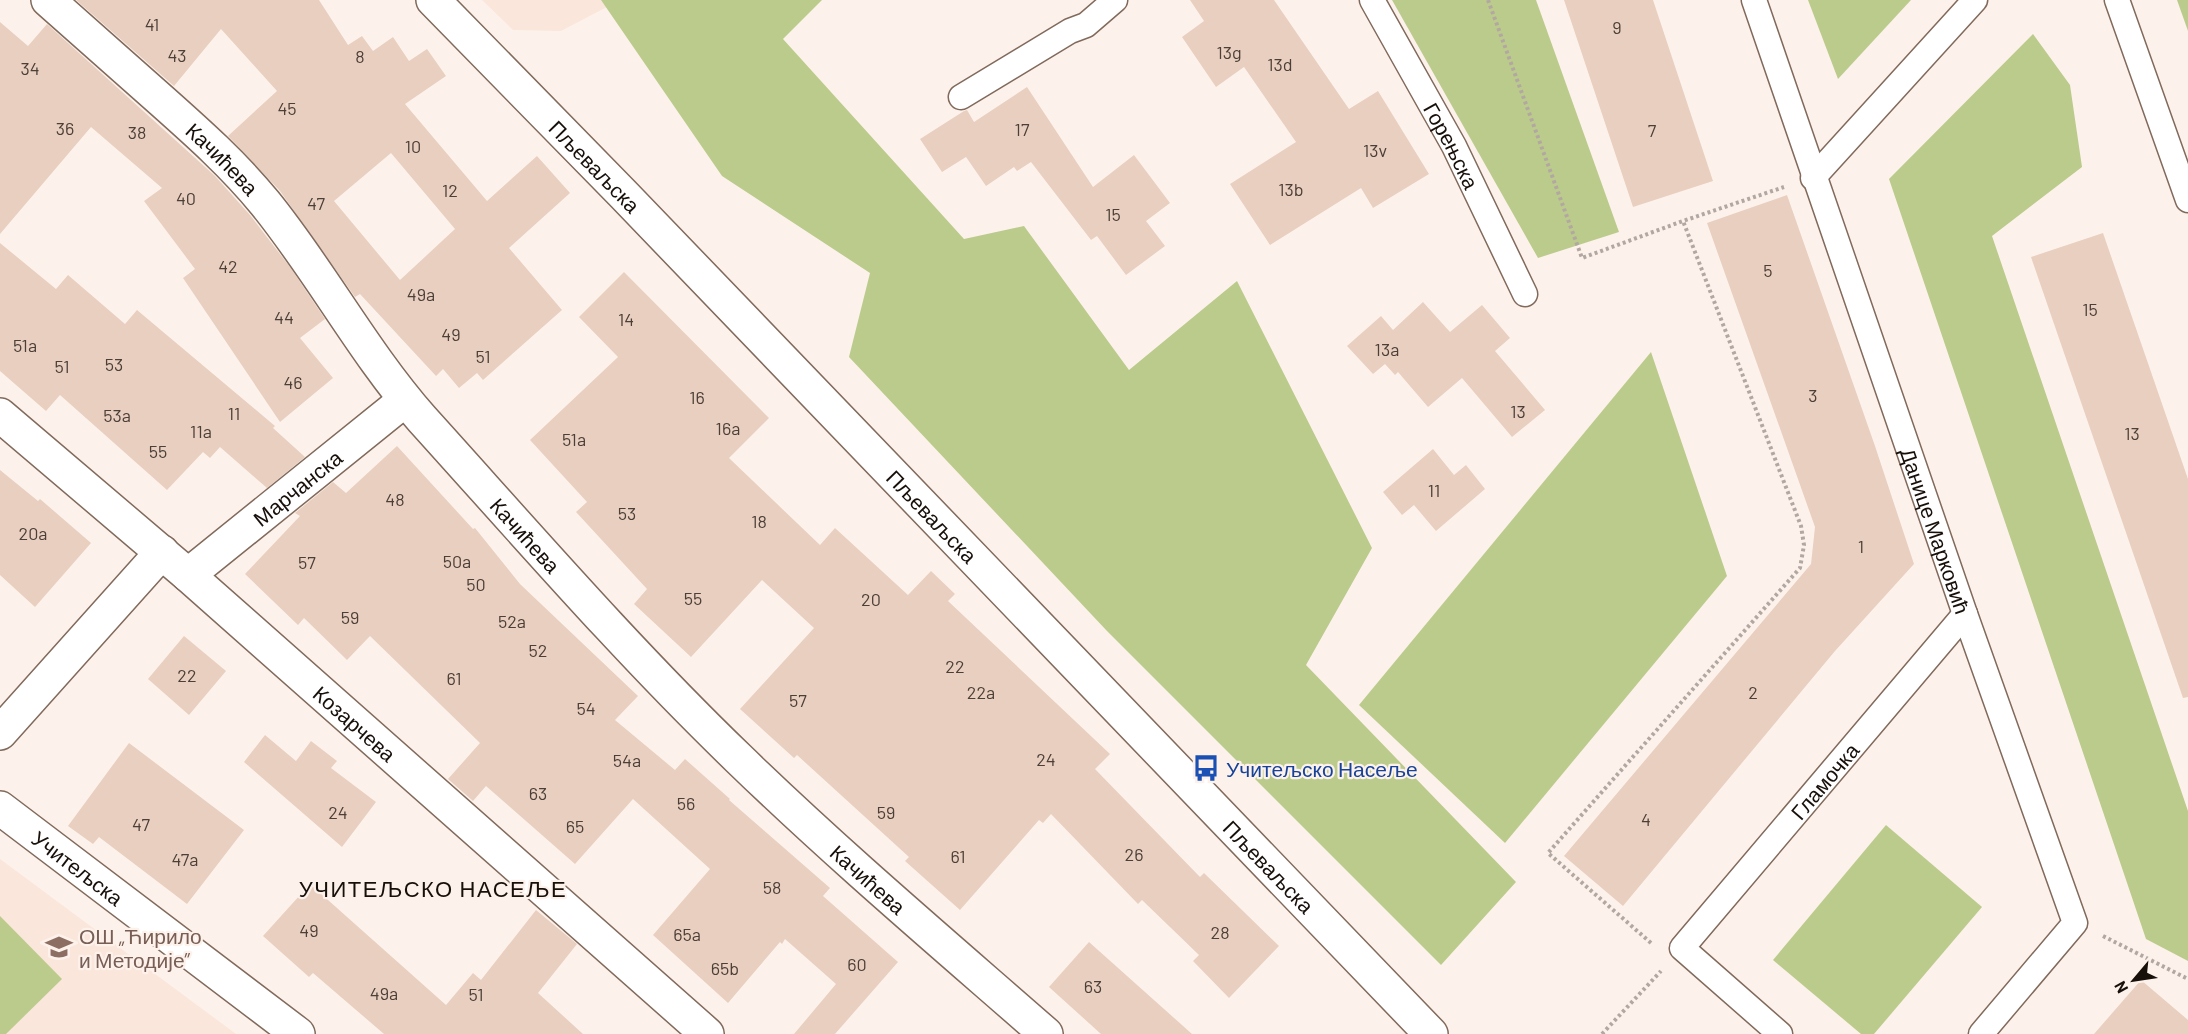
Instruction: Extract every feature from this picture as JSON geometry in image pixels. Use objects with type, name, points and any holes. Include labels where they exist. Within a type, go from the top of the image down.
[{"type":"street","name":"Качићева","points":[[48,0],[206,140],[262,200],[305,255],[331,297],[405,400],[653,672],[739,759],[871,880],[1046,1034]]},
{"type":"street","name":"Пљеваљска","points":[[433,0],[632,203],[1431,1034]]},
{"type":"street","name":"Марчанска","points":[[188,575],[405,400]]},
{"type":"street","name":"Козарчева","points":[[0,415],[162,552],[707,1034]]},
{"type":"street","points":[[0,734],[162,552]]},
{"type":"street","name":"Учитељска","points":[[0,808],[298,1034]]},
{"type":"lane","points":[[961,97],[1070,31],[1086,25],[1115,0]]},
{"type":"lane","name":"Горењска","points":[[1372,0],[1454,146],[1525,294]]},
{"type":"lane","name":"Данице Марковић","points":[[1754,0],[1813,178],[2075,923]]},
{"type":"lane","points":[[1813,178],[1975,0]]},
{"type":"lane","points":[[2117,0],[2188,200]]},
{"type":"lane","name":"Гламочка","points":[[1780,1034],[1682,948],[1965,614]]},
{"type":"lane","points":[[1982,1034],[2075,923]]},
{"type":"path","points":[[1488,0],[1582,258],[1683,221],[1813,178]]},
{"type":"path","points":[[1653,945],[1548,853],[1800,568],[1804,545],[1801,526],[1683,221]]},
{"type":"path","points":[[2075,923],[2188,979]]},
{"type":"path","points":[[1602,1034],[1663,969]]},
{"type":"shaded area","points":[[482,0],[602,0],[607,7],[561,31],[513,30]]},
{"type":"shaded area","name":"ОШ „Ћирило и Методије”","points":[[0,859],[236,1034],[0,1034]]},
{"type":"green space","points":[[601,0],[822,0],[783,39],[964,239],[1024,226],[1129,370],[1237,281],[1372,548],[1306,665],[1516,882],[1441,965],[1107,631],[849,357],[870,273],[722,176]]},
{"type":"green space","points":[[1392,0],[1536,0],[1619,232],[1538,258]]},
{"type":"green space","points":[[1808,0],[1911,0],[1838,79]]},
{"type":"green space","points":[[2177,0],[2188,0],[2188,31]]},
{"type":"green space","points":[[2033,34],[2070,85],[2082,167],[1992,236],[2188,811],[2188,961],[2146,939],[1889,179]]},
{"type":"green space","points":[[1651,352],[1727,576],[1505,843],[1359,705]]},
{"type":"green space","points":[[1886,825],[1982,907],[1874,1034],[1861,1034],[1773,960]]},
{"type":"green space","points":[[0,916],[62,979],[6,1034],[0,1034]]},
{"type":"building","points":[[76,0],[319,0],[348,45],[362,36],[373,51],[393,37],[409,61],[427,49],[446,76],[405,104],[487,201],[537,156],[570,193],[509,248],[562,310],[483,380],[477,373],[459,388],[443,369],[436,376],[360,294],[355,297],[280,191],[228,136],[277,91],[221,29],[174,86]],"holes":[[[391,153],[455,229],[400,280],[334,201]]]},
{"type":"building","points":[[1190,0],[1274,0],[1349,109],[1378,91],[1429,174],[1373,208],[1361,188],[1270,245],[1230,184],[1296,142],[1244,67],[1216,87],[1182,37],[1204,21]]},
{"type":"building","points":[[1564,0],[1653,0],[1713,181],[1633,207]]},
{"type":"building","points":[[0,22],[28,46],[47,24],[215,176],[250,215],[290,267],[325,319],[300,338],[333,378],[280,422],[183,278],[195,269],[144,201],[162,188],[91,127],[0,234]]},
{"type":"building","points":[[1027,87],[1093,187],[1134,155],[1170,203],[1146,221],[1165,246],[1126,275],[1097,236],[1091,240],[1031,162],[1017,171],[1014,167],[986,186],[966,157],[942,172],[920,139],[967,110],[974,122]]},
{"type":"building","points":[[1787,195],[1914,564],[1835,651],[1623,906],[1564,856],[1811,564],[1815,527],[1707,223]]},
{"type":"building","points":[[2103,233],[2188,479],[2188,697],[2183,698],[2031,257]]},
{"type":"building","points":[[0,243],[56,289],[68,275],[125,324],[137,310],[275,426],[273,428],[305,457],[267,488],[220,447],[210,458],[203,452],[167,490],[60,395],[46,411],[0,371]]},
{"type":"building","points":[[624,272],[769,418],[729,458],[820,545],[835,528],[908,595],[931,571],[955,594],[948,601],[1110,754],[1095,769],[1200,877],[1204,873],[1279,946],[1229,998],[1193,961],[1199,955],[1142,900],[1138,904],[1051,814],[1043,823],[1039,820],[960,910],[905,861],[909,857],[797,755],[794,758],[740,709],[814,628],[762,580],[691,657],[634,604],[647,589],[576,512],[587,502],[530,440],[618,357],[579,317]]},
{"type":"building","points":[[1423,302],[1450,332],[1482,305],[1510,338],[1495,351],[1545,410],[1512,437],[1462,378],[1428,407],[1398,372],[1395,375],[1385,364],[1373,374],[1347,346],[1381,316],[1393,330]]},
{"type":"building","points":[[397,446],[473,529],[475,528],[520,584],[638,696],[615,720],[675,770],[685,759],[830,888],[823,896],[898,962],[835,1034],[794,1034],[836,984],[785,939],[728,1003],[653,935],[710,869],[633,799],[575,864],[486,786],[473,801],[448,779],[480,743],[370,636],[347,660],[304,618],[298,625],[245,574],[300,516],[295,513],[333,482],[346,493]]},
{"type":"building","points":[[1433,449],[1454,475],[1466,465],[1485,489],[1436,531],[1414,505],[1402,515],[1383,492]]},
{"type":"building","points":[[0,470],[38,501],[40,499],[91,543],[35,607],[0,575]]},
{"type":"building","points":[[184,636],[226,671],[189,715],[148,679]]},
{"type":"building","points":[[265,735],[296,761],[311,741],[337,761],[331,768],[376,802],[342,847],[244,762]]},
{"type":"building","points":[[129,743],[244,830],[187,904],[99,837],[93,844],[68,826]]},
{"type":"building","points":[[310,884],[446,1005],[473,973],[481,980],[536,910],[577,944],[538,993],[583,1034],[384,1034],[313,973],[309,977],[263,936]]},
{"type":"building","points":[[1089,942],[1192,1034],[1101,1034],[1049,987]]},
{"type":"building","points":[[2141,980],[2188,1020],[2188,1034],[2094,1034]]},
{"type":"place","name":"Учитељско Насеље","points":[[1206,768]]},
{"type":"place","name":"ОШ „Ћирило и Методије”","points":[[59,947]]},
{"type":"district","name":"УЧИТЕЉСКО НАСЕЉЕ","points":[[433,888]]}]
